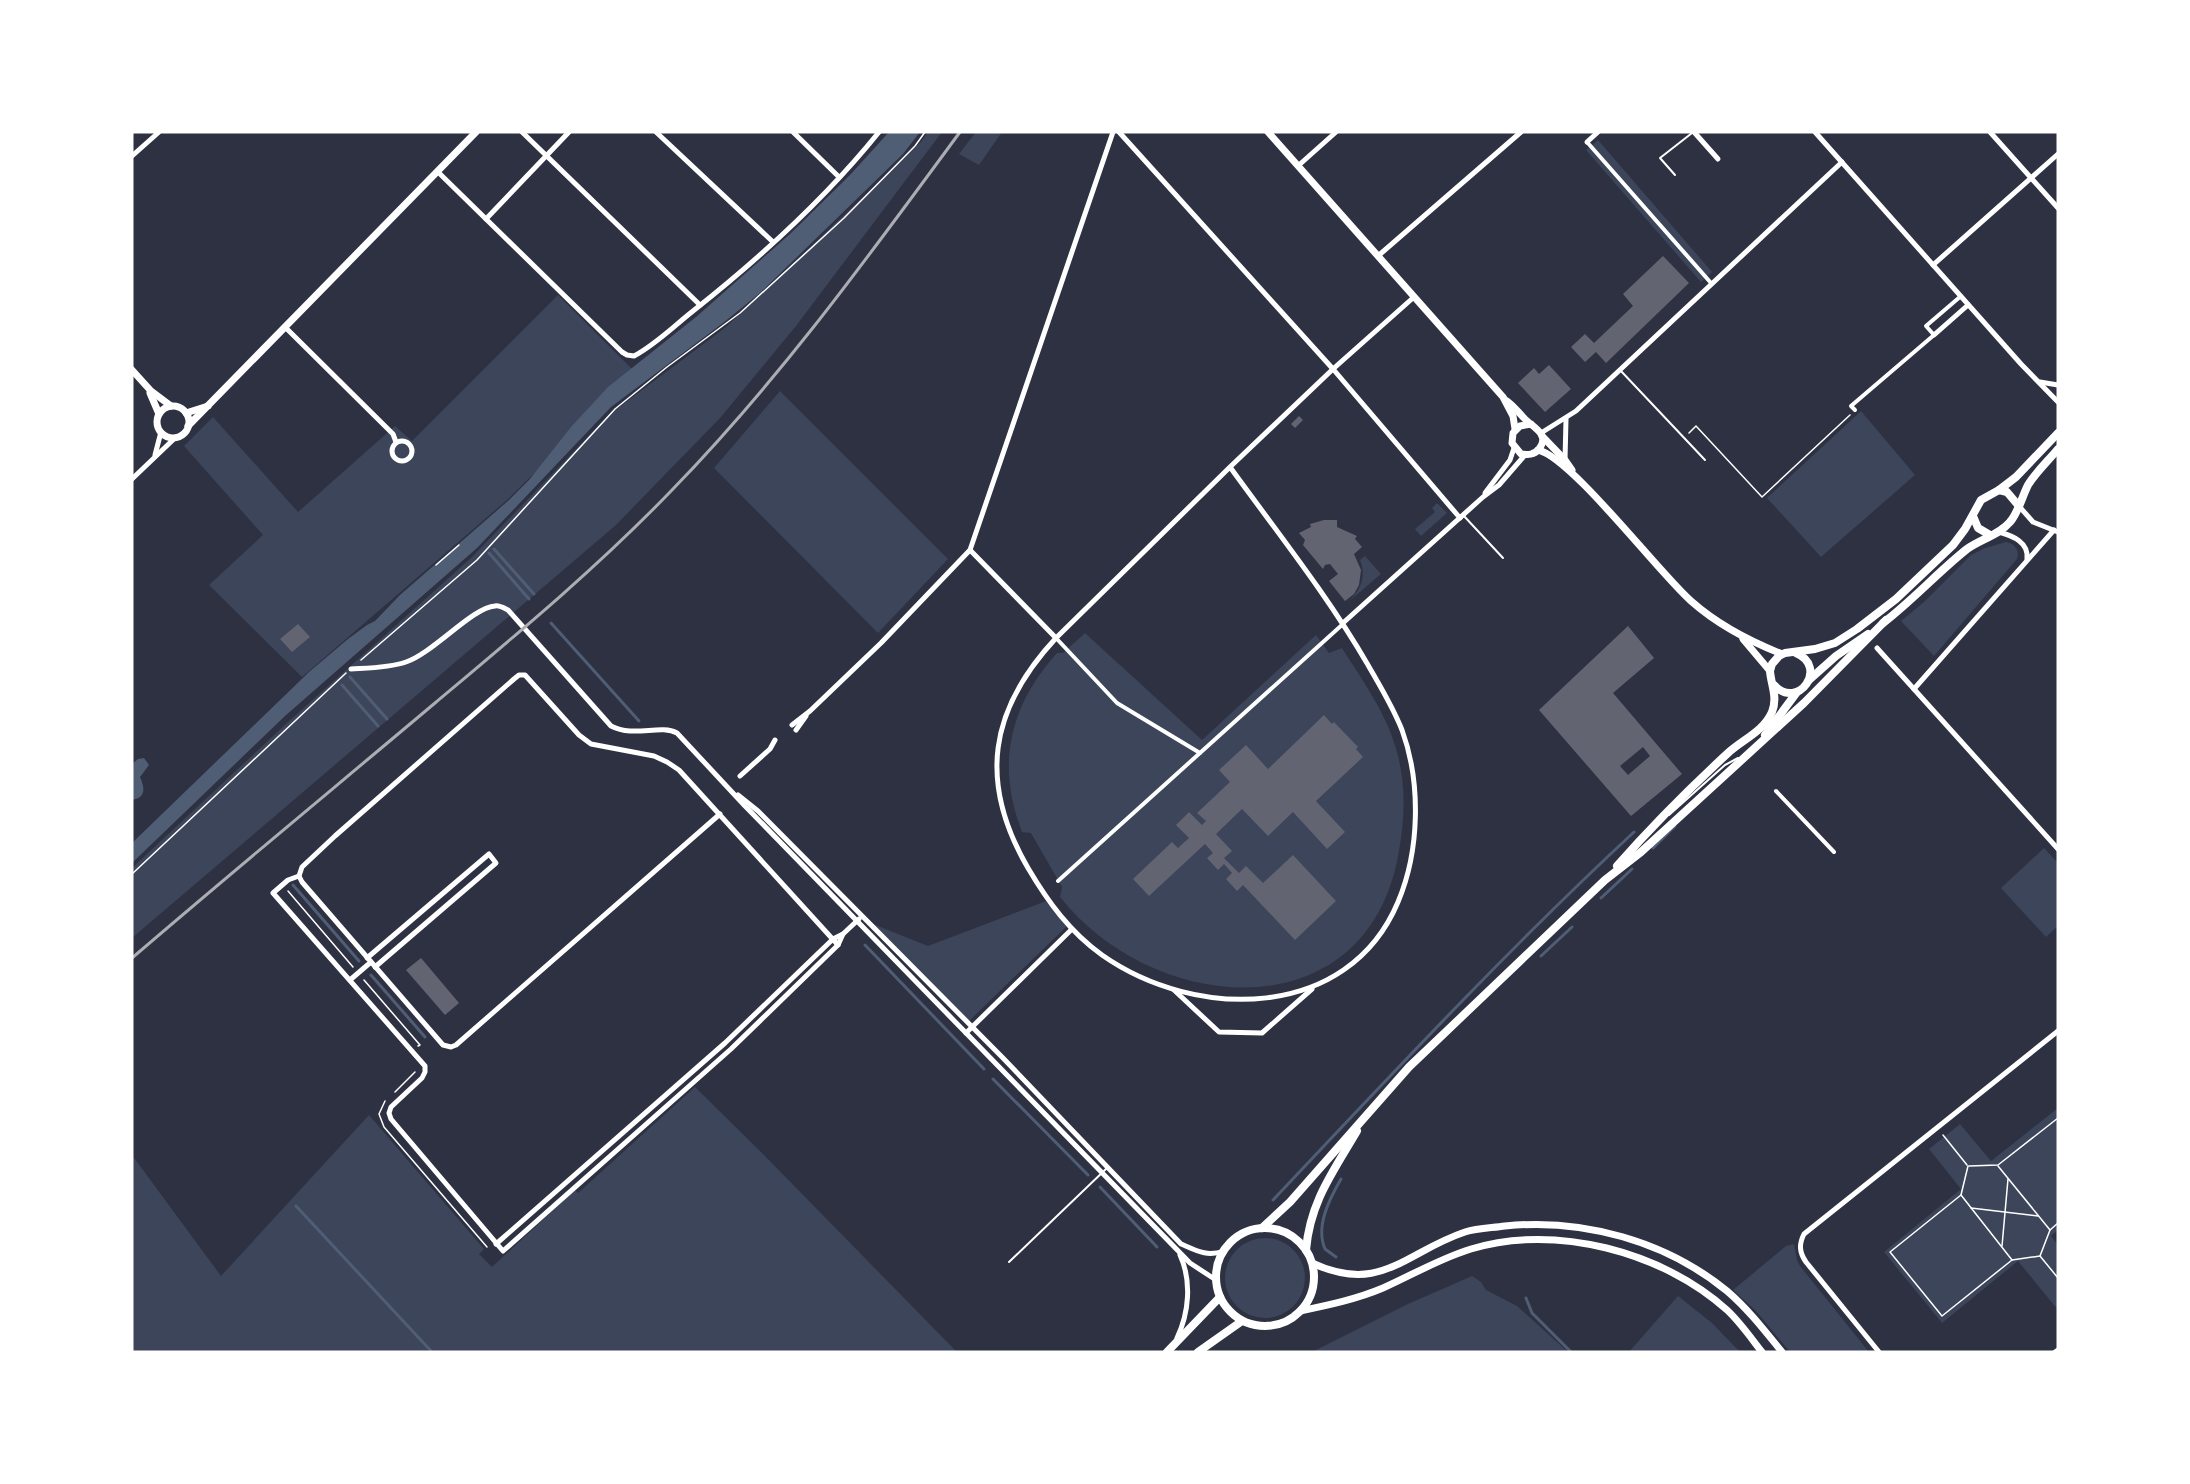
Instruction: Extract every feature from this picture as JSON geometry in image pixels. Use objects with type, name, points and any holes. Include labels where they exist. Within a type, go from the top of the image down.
[{"type":"main road","points":[[1262,1228],[1290,1202],[1409,1067],[1605,880],[1653,825],[1764,723],[1773,708],[1774,685],[1770,671],[1774,661],[1782,654],[1820,648],[1845,637],[1896,599],[1950,549],[1982,500],[1999,490],[2022,471],[2058,432]]},
{"type":"main road","points":[[1605,880],[1641,852],[1754,749],[1809,698],[1886,620],[1959,556],[1995,533],[2014,516],[2033,478],[2058,449]]},
{"type":"main road","points":[[1999,490],[2007,492],[2018,505]]},
{"type":"main road","points":[[1973,516],[1978,528],[1995,533]]},
{"type":"main road","points":[[1754,749],[1788,701],[1809,680],[1836,656],[1886,620]]},
{"type":"main road","points":[[1796,653],[1809,664],[1811,672],[1809,680]]},
{"type":"main road","points":[[1774,685],[1785,692],[1797,692]]},
{"type":"main road","points":[[1306,1250],[1317,1201],[1368,1113]]},
{"type":"main road","points":[[1262,1228],[1275,1229],[1298,1240],[1306,1250],[1312,1263],[1314,1276],[1312,1291],[1300,1311],[1286,1322],[1273,1326],[1257,1326],[1242,1321],[1229,1311],[1220,1297],[1216,1280],[1217,1266],[1224,1251],[1242,1234],[1262,1228]]},
{"type":"main road","points":[[1171,1349],[1220,1297]]},
{"type":"main road","points":[[1198,1352],[1242,1321]]},
{"type":"street","points":[[132,156],[159,132]]},
{"type":"street","points":[[132,479],[154,457],[185,432],[188,426],[476,132]]},
{"type":"street","points":[[522,132],[700,305]]},
{"type":"street","points":[[486,219],[569,132]]},
{"type":"street","points":[[656,132],[773,242]]},
{"type":"street","points":[[793,132],[839,177]]},
{"type":"street","points":[[438,172],[622,352],[629,356],[638,354],[700,305],[773,242],[839,177],[879,132]]},
{"type":"street","points":[[794,727],[881,643],[970,550],[1113,132]]},
{"type":"street","points":[[1119,132],[1333,369],[1461,516]]},
{"type":"street","points":[[1268,132],[1503,397],[1565,460],[1576,477]]},
{"type":"street","points":[[1299,165],[1336,132]]},
{"type":"street","points":[[1378,256],[1521,132]]},
{"type":"street","points":[[1598,132],[1587,142],[1712,283]]},
{"type":"street","points":[[1694,132],[1718,159]]},
{"type":"street","points":[[1815,132],[2023,366],[2058,402]]},
{"type":"street","points":[[1990,132],[2058,208]]},
{"type":"street","points":[[1933,265],[2058,154]]},
{"type":"street","points":[[1542,435],[1566,420],[1842,162]]},
{"type":"street","points":[[1934,335],[1926,326],[1961,296]]},
{"type":"street","points":[[1230,467],[1343,623],[1387,699],[1401,728],[1412,767],[1415,815],[1405,881],[1387,924],[1373,943],[1356,960],[1317,985],[1287,995],[1256,999],[1202,996],[1144,979],[1093,948],[1072,929],[1046,898],[1017,849],[1005,820],[998,783],[999,745],[1008,709],[1028,670],[1056,638],[1230,467],[1333,369],[1414,297]]},
{"type":"street","points":[[1855,410],[1851,406],[1968,304]]},
{"type":"street","points":[[286,327],[393,434],[396,442]]},
{"type":"street","points":[[132,370],[144,384],[171,406]]},
{"type":"street","points":[[2040,382],[2058,385]]},
{"type":"street","points":[[144,384],[159,414]]},
{"type":"street","points":[[1483,497],[1510,460],[1514,448],[1513,416],[1503,397]]},
{"type":"street","points":[[186,413],[210,405]]},
{"type":"street","points":[[177,437],[167,436],[161,432],[157,424],[159,414],[164,408],[177,406],[186,413],[188,426]]},
{"type":"street","points":[[1565,460],[1566,420]]},
{"type":"street","points":[[1515,429],[1531,424]]},
{"type":"street","points":[[154,457],[161,432]]},
{"type":"street","points":[[1058,881],[1461,516],[1499,485],[1525,455],[1538,450],[1542,435]]},
{"type":"street","points":[[1514,448],[1525,455]]},
{"type":"street","points":[[1538,450],[1550,456],[1576,477],[1687,597],[1741,637],[1770,671]]},
{"type":"street","points":[[1914,689],[2026,560],[2056,531],[2033,522],[2018,505]]},
{"type":"street","points":[[1995,533],[2011,536],[2023,544],[2027,551],[2026,560]]},
{"type":"street","points":[[970,550],[1117,703],[1200,753]]},
{"type":"street","points":[[351,669],[405,663],[425,653],[472,617],[488,608],[497,605],[508,610],[611,726],[631,732],[666,730],[677,733],[1190,1263],[1216,1280]]},
{"type":"street","points":[[1741,637],[1782,654]]},
{"type":"street","points":[[1877,648],[2058,849]]},
{"type":"street","points":[[720,814],[451,1047],[443,1045],[299,876],[302,867],[335,836],[516,677],[522,675],[527,676],[586,741],[595,746],[650,755],[668,762],[683,774],[720,814],[838,945]]},
{"type":"street","points":[[740,776],[778,743]]},
{"type":"street","points":[[730,789],[758,811],[863,916],[1109,1167],[1181,1244],[1212,1255],[1224,1251]]},
{"type":"street","points":[[1776,790],[1834,852]]},
{"type":"street","points":[[350,980],[489,854],[496,863],[371,962]]},
{"type":"street","points":[[299,876],[288,880],[273,893],[424,1066],[425,1072],[422,1078],[392,1106],[389,1113],[392,1121],[503,1251],[731,1049],[838,945],[843,934]]},
{"type":"street","points":[[496,1244],[725,1043],[833,939],[843,934],[863,916]]},
{"type":"street","points":[[966,1033],[1072,929]]},
{"type":"street","points":[[1173,989],[1220,1032],[1262,1033],[1317,985]]},
{"type":"street","points":[[1879,1352],[1806,1262],[1800,1250],[1802,1238],[2058,1031]]},
{"type":"street","points":[[1312,1263],[1352,1275],[1374,1274],[1455,1236],[1479,1229],[1542,1224],[1591,1230],[1641,1242],[1702,1274],[1746,1308],[1782,1352]]},
{"type":"street","points":[[1300,1311],[1357,1299],[1469,1249],[1525,1240],[1550,1239],[1622,1252],[1670,1272],[1702,1291],[1729,1312],[1762,1352]]},
{"type":"street","points":[[1171,1349],[1185,1323],[1188,1305],[1184,1263],[1176,1248]]},
{"type":"lane","points":[[1675,175],[1660,158],[1694,132]]},
{"type":"lane","points":[[1620,370],[1705,460]]},
{"type":"lane","points":[[1461,516],[1503,558]]},
{"type":"lane","points":[[1653,825],[1679,808],[1728,762],[1744,758]]},
{"type":"lane","points":[[1009,1262],[1109,1167]]},
{"type":"path","points":[[132,874],[351,669],[477,560],[615,409],[741,314],[844,218],[915,146],[925,132]]},
{"type":"path","points":[[1684,438],[1696,426],[1762,497],[1855,410]]},
{"type":"path","points":[[436,565],[459,545]]},
{"type":"path","points":[[385,1101],[379,1114],[384,1127],[485,1247],[496,1244]]},
{"type":"path","points":[[1968,1166],[1998,1165],[2058,1118]]},
{"type":"path","points":[[1943,1135],[1968,1166]]},
{"type":"path","points":[[1998,1165],[2050,1230]]},
{"type":"path","points":[[1968,1166],[1961,1195],[1890,1252],[1942,1316],[2012,1260],[2040,1256]]},
{"type":"path","points":[[2002,1247],[2008,1178]]},
{"type":"path","points":[[1961,1195],[2012,1260]]},
{"type":"path","points":[[1971,1208],[2039,1216]]},
{"type":"path","points":[[2040,1256],[2050,1230],[2058,1223]]},
{"type":"path","points":[[2040,1256],[2058,1278]]},
{"type":"shaded area","points":[[889,132],[920,132],[903,154],[760,293],[611,407],[477,548],[285,716],[132,863],[132,843],[309,672],[348,639],[375,621],[400,595],[509,500],[529,480],[571,427],[608,387],[696,317],[790,234],[850,175]]},
{"type":"shaded area","points":[[928,132],[942,132],[796,326],[721,417],[616,525],[132,938],[132,868],[288,722],[471,558],[610,414],[726,327],[921,142]]},
{"type":"shaded area","points":[[976,132],[1002,132],[979,165],[959,154]]},
{"type":"shaded area","points":[[1598,140],[1712,272],[1701,282],[1586,150]]},
{"type":"shaded area","points":[[558,295],[636,373],[507,500],[302,677],[209,585],[263,535],[184,446],[213,417],[298,512],[395,426],[412,441]]},
{"type":"shaded area","points":[[780,391],[948,559],[878,633],[714,468]]},
{"type":"shaded area","points":[[1861,411],[1915,475],[1821,557],[1767,498]]},
{"type":"shaded area","points":[[1437,503],[1447,513],[1421,536],[1415,529],[1435,512],[1432,508]]},
{"type":"shaded area","points":[[2006,542],[2016,548],[2017,559],[1934,656],[1901,621],[1924,602],[1971,555]]},
{"type":"shaded area","points":[[1365,556],[1381,574],[1347,603],[1356,594],[1361,584],[1363,573],[1360,560]]},
{"type":"shaded area","points":[[1085,633],[1202,740],[1316,635],[1329,653],[1342,648],[1374,698],[1393,738],[1400,764],[1404,802],[1399,851],[1380,910],[1347,952],[1304,977],[1254,987],[1201,983],[1149,966],[1101,937],[1060,897],[1062,887],[1031,833],[1022,832],[1014,807],[1009,760],[1018,715],[1028,694],[1057,653],[1063,653]]},
{"type":"shaded area","points":[[144,758],[149,765],[140,777],[143,792],[140,797],[132,800],[132,764]]},
{"type":"shaded area","points":[[2044,848],[2058,863],[2058,926],[2046,937],[2001,888]]},
{"type":"shaded area","points":[[1046,901],[1067,926],[969,1021],[873,924],[928,946]]},
{"type":"shaded area","points":[[695,1087],[957,1352],[132,1352],[132,1155],[221,1276],[369,1115],[484,1249],[479,1254],[492,1267],[575,1190],[578,1193]]},
{"type":"shaded area","points":[[2058,1108],[2058,1230],[2051,1236],[2058,1245],[2058,1310],[2018,1261],[1942,1323],[1884,1252],[1961,1189],[1929,1149],[1960,1124],[1991,1161]]},
{"type":"shaded area","points":[[1265,1238],[1280,1241],[1293,1250],[1302,1263],[1305,1278],[1302,1293],[1293,1306],[1280,1315],[1265,1318],[1250,1315],[1237,1306],[1228,1293],[1225,1278],[1228,1263],[1237,1250],[1250,1241]]},
{"type":"shaded area","points":[[1794,1244],[1800,1266],[1869,1352],[1790,1352],[1755,1310],[1733,1290],[1786,1246]]},
{"type":"shaded area","points":[[1472,1276],[1481,1282],[1486,1290],[1517,1306],[1568,1352],[1312,1352],[1408,1304]]},
{"type":"shaded area","points":[[1678,1296],[1712,1323],[1740,1352],[1629,1352]]},
{"type":"building","points":[[1663,256],[1689,283],[1606,363],[1596,352],[1585,362],[1571,347],[1585,334],[1594,343],[1633,306],[1623,294]]},
{"type":"building","points":[[1549,365],[1571,389],[1545,412],[1518,383],[1534,368],[1539,374]]},
{"type":"building","points":[[1299,416],[1303,420],[1295,428],[1291,424]]},
{"type":"building","points":[[1324,520],[1337,520],[1337,527],[1357,536],[1355,539],[1362,547],[1354,554],[1361,570],[1359,585],[1354,594],[1345,601],[1329,581],[1338,574],[1330,564],[1325,565],[1323,569],[1303,545],[1305,540],[1299,533],[1311,527],[1310,524]]},
{"type":"building","points":[[298,624],[310,637],[292,652],[280,639]]},
{"type":"building","points":[[1628,626],[1654,658],[1613,693],[1682,774],[1631,816],[1539,710]],"holes":[[[1643,747],[1650,756],[1628,775],[1620,766]]]},
{"type":"building","points":[[1324,715],[1358,747],[1356,749],[1363,757],[1316,801],[1345,832],[1327,849],[1293,812],[1268,836],[1242,809],[1216,834],[1232,851],[1224,858],[1239,873],[1246,866],[1263,883],[1293,855],[1336,901],[1295,940],[1243,885],[1237,891],[1226,879],[1232,873],[1224,864],[1218,870],[1207,858],[1213,853],[1205,844],[1149,896],[1133,879],[1172,842],[1178,848],[1189,838],[1176,825],[1189,812],[1202,825],[1206,821],[1197,813],[1230,782],[1219,770],[1246,745],[1268,769]]},
{"type":"building","points":[[421,958],[459,1003],[445,1015],[406,970]]},
{"type":"waterway","points":[[494,549],[534,594]]},
{"type":"waterway","points":[[489,553],[529,599]]},
{"type":"waterway","points":[[551,623],[639,721]]},
{"type":"waterway","points":[[350,677],[387,719]]},
{"type":"waterway","points":[[342,685],[378,726]]},
{"type":"waterway","points":[[1653,848],[1675,826]]},
{"type":"waterway","points":[[1273,1200],[1496,967],[1634,832]]},
{"type":"waterway","points":[[1601,898],[1632,869]]},
{"type":"waterway","points":[[293,885],[359,961]]},
{"type":"waterway","points":[[1541,956],[1572,927]]},
{"type":"waterway","points":[[865,945],[984,1069]]},
{"type":"waterway","points":[[371,975],[425,1037]]},
{"type":"waterway","points":[[993,1079],[1088,1175]]},
{"type":"waterway","points":[[1336,1257],[1325,1249],[1322,1231],[1328,1203],[1341,1179]]},
{"type":"waterway","points":[[1100,1187],[1157,1247]]},
{"type":"waterway","points":[[296,1206],[432,1352]]},
{"type":"waterway","points":[[1526,1298],[1532,1313],[1571,1352]]},
{"type":"railway","points":[[132,958],[526,626],[644,518],[750,405],[857,271],[960,132]]}]
